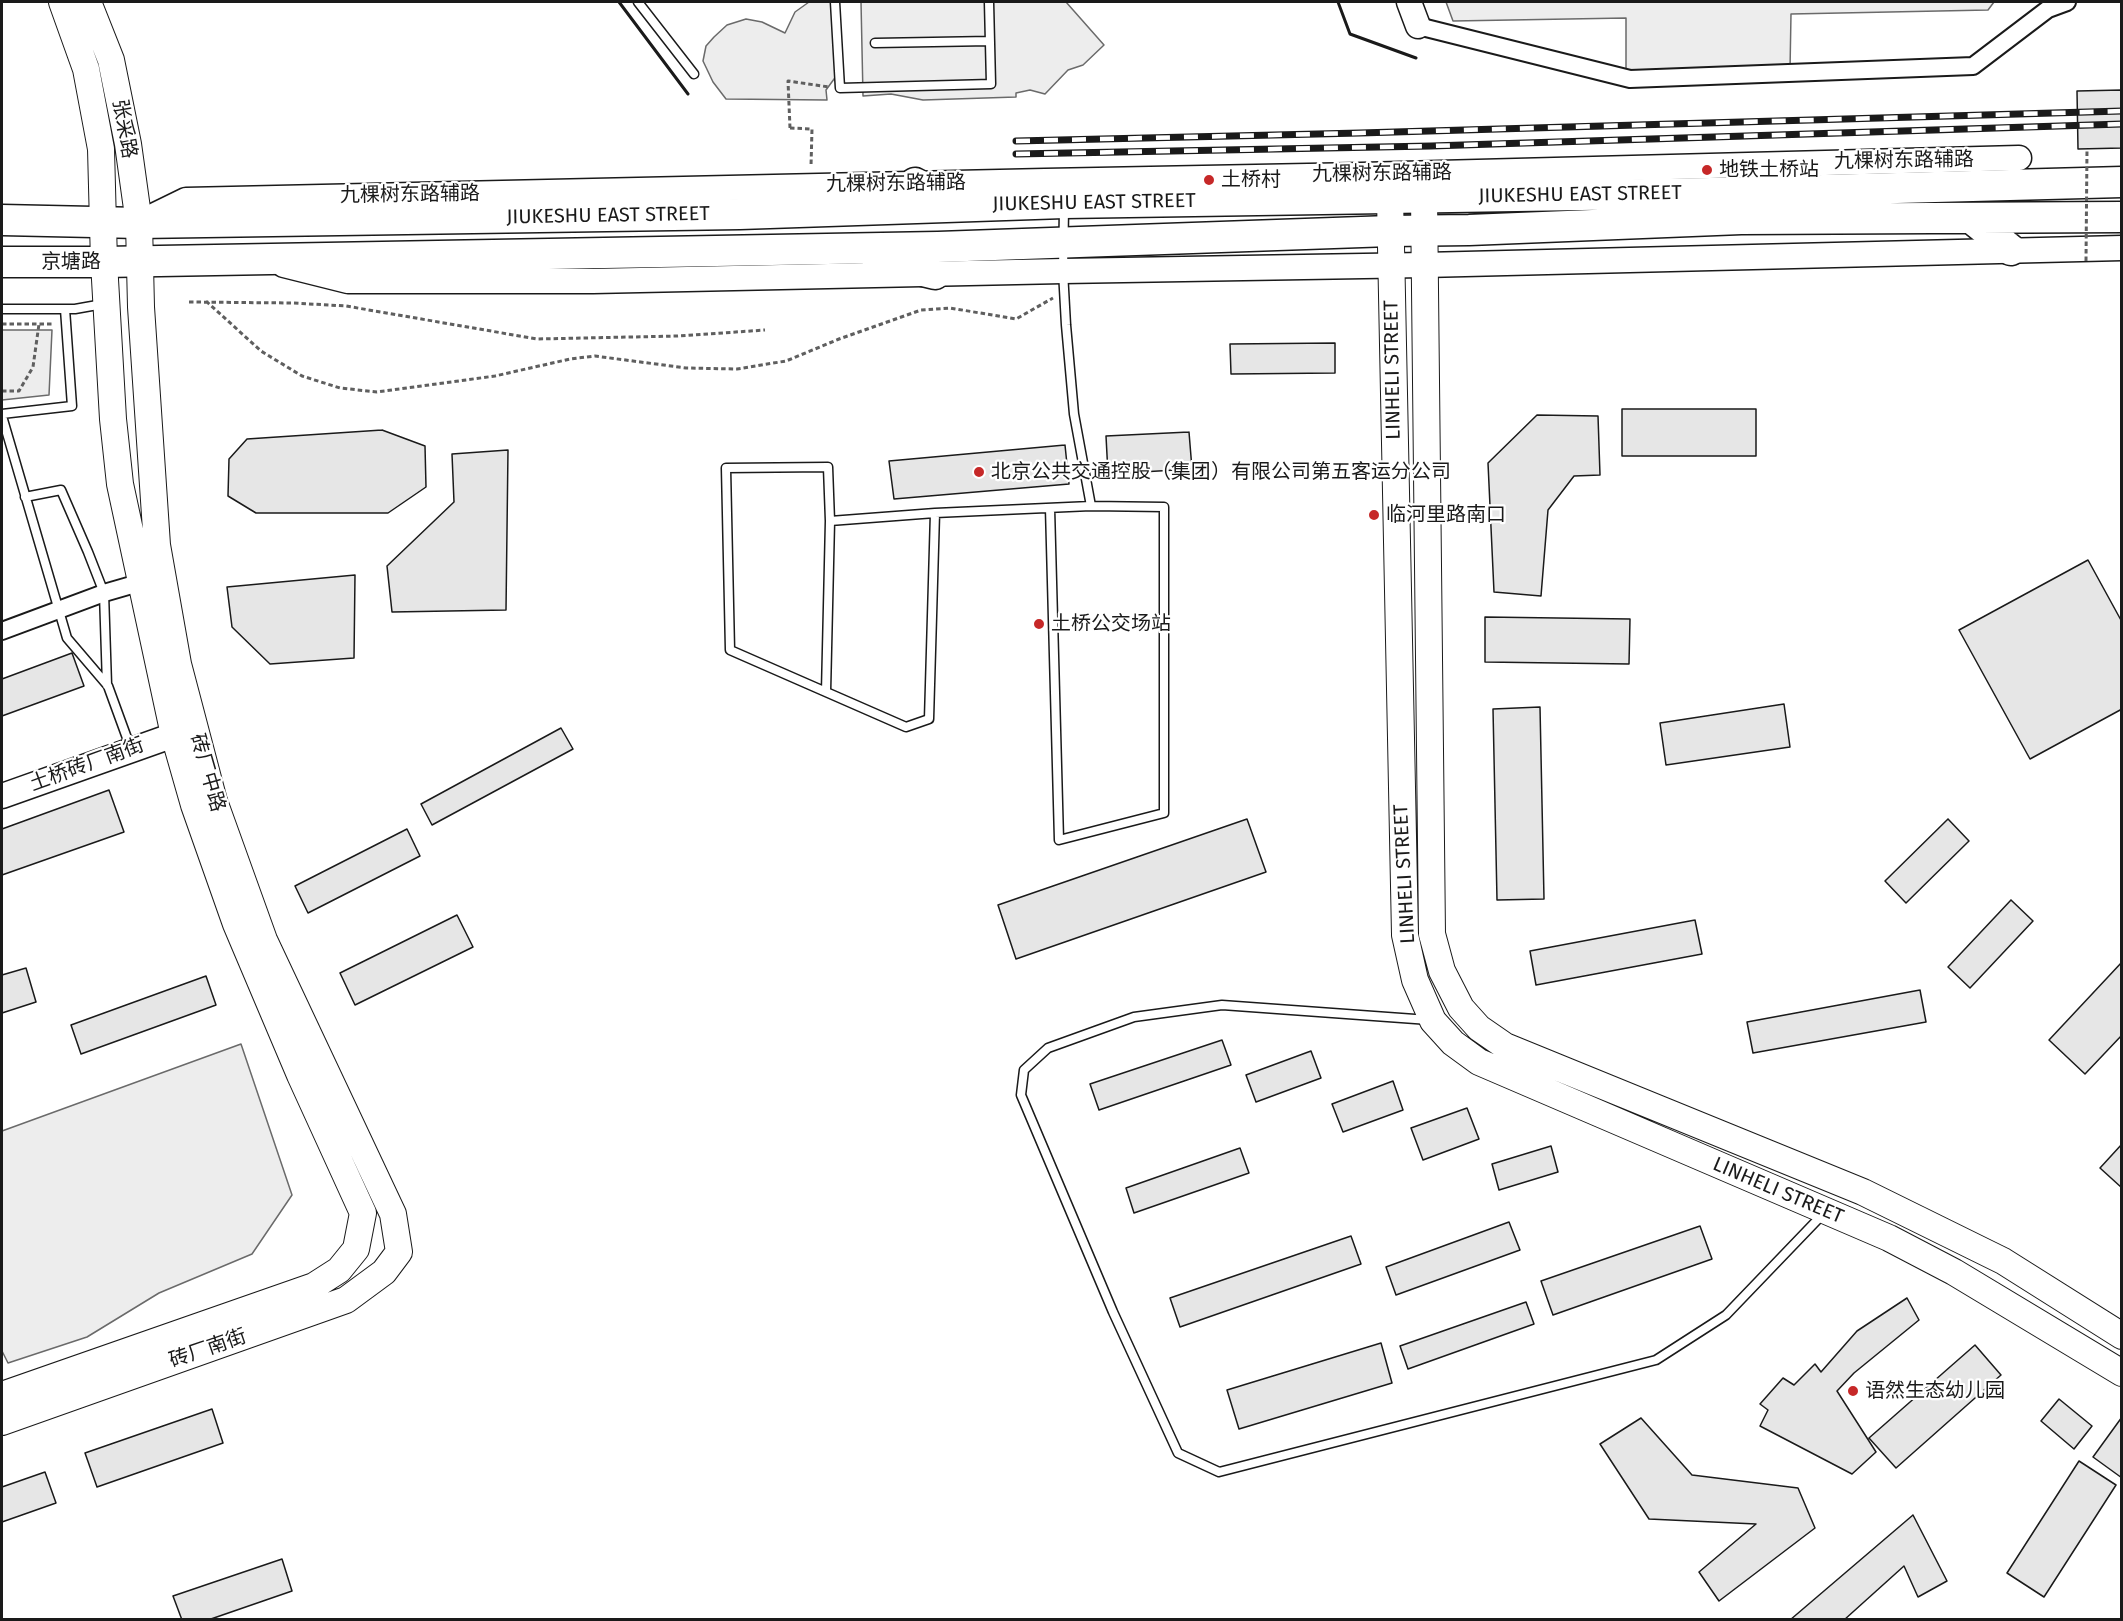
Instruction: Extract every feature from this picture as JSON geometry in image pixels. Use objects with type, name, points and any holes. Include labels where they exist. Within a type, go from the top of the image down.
[{"type":"highway","name":"JIUKESHU EAST STREET","points":[[103,222],[740,214],[960,206],[1424,196],[1710,193],[2121,182]]},
{"type":"highway","points":[[915,183],[960,206]]},
{"type":"highway","name":"JIUKESHU EAST STREET","points":[[141,261],[859,248],[1063,268],[1390,231],[1741,219],[2121,217]]},
{"type":"highway","points":[[1971,218],[2011,250]]},
{"type":"highway","name":"京塘路","points":[[2,220],[103,222]]},
{"type":"highway","points":[[859,248],[902,266],[935,274]]},
{"type":"highway","name":"京塘路","points":[[2,262],[141,261]]},
{"type":"main road","name":"张采路","points":[[62,2],[86,69],[101,149],[104,262]]},
{"type":"main road","name":"张采路","points":[[88,2],[111,60],[128,144],[139,223],[141,261]]},
{"type":"main road","name":"LINHELI STREET","points":[[1424,196],[1432,934],[1442,971],[1461,1008],[1479,1028],[1505,1046],[1863,1192],[2003,1261],[2121,1336]]},
{"type":"main road","name":"LINHELI STREET","points":[[1390,197],[1405,935],[1415,980],[1434,1021],[1453,1043],[1479,1062],[1889,1238],[1954,1272],[2121,1372]]},
{"type":"main road","name":"砖厂中路","points":[[141,261],[141,307],[158,545],[172,635],[186,698],[214,801],[264,940],[393,1214],[399,1252]]},
{"type":"main road","name":"砖厂中路","points":[[104,262],[113,419],[120,484],[174,735],[195,805],[236,924],[300,1075],[363,1213],[356,1249]]},
{"type":"main road","name":"砖厂南街","points":[[2,1395],[314,1286],[339,1269],[356,1249]]},
{"type":"main road","name":"砖厂南街","points":[[2,1422],[346,1300],[384,1272],[399,1252]]},
{"type":"street","points":[[1409,2],[1418,26],[1630,79],[1973,66],[2048,9],[2067,2]]},
{"type":"street","name":"九棵树东路辅路","points":[[139,223],[186,200],[915,183],[1361,176],[2019,158]]},
{"type":"street","points":[[255,258],[348,281],[593,281],[935,274],[1063,268],[1424,265],[2121,248]]},
{"type":"street","points":[[2,631],[104,593],[142,582]]},
{"type":"street","name":"土桥砖厂南街","points":[[2,796],[174,735]]},
{"type":"lane","points":[[638,2],[694,74]]},
{"type":"lane","points":[[835,2],[840,88],[991,84],[989,2]]},
{"type":"lane","points":[[875,42],[990,41]]},
{"type":"lane","points":[[1064,204],[1063,268],[1074,414],[1090,506]]},
{"type":"lane","points":[[2,309],[75,309],[107,303]]},
{"type":"lane","points":[[65,309],[72,406],[2,415],[67,638],[107,685]]},
{"type":"lane","points":[[826,692],[830,521],[828,467],[726,468],[730,650],[826,692],[906,727],[929,719],[935,513]]},
{"type":"lane","points":[[25,497],[61,490],[104,593],[107,685],[131,749]]},
{"type":"lane","points":[[830,521],[935,513],[1090,506],[1164,507],[1164,813],[1059,840],[1050,508]]},
{"type":"lane","points":[[1434,1021],[1222,1005],[1134,1017],[1048,1048],[1024,1070],[1021,1095],[1113,1312],[1178,1453],[1220,1472],[1656,1360],[1726,1315],[1826,1212]]},
{"type":"path","points":[[811,166],[812,129],[790,128],[788,81],[818,87],[840,88]]},
{"type":"path","points":[[2086,261],[2087,149]]},
{"type":"path","points":[[206,302],[261,351],[302,376],[340,387],[377,392],[495,376],[570,359],[595,356],[686,368],[736,369],[786,362],[839,339],[921,310],[950,308],[1016,319],[1063,268]]},
{"type":"path","points":[[189,302],[346,306],[537,339],[678,336],[765,330]]},
{"type":"path","points":[[2,324],[66,324]]},
{"type":"path","points":[[2,391],[19,391],[33,367],[39,324]]},
{"type":"shaded area","points":[[809,2],[832,2],[837,75],[826,90],[827,100],[726,99],[713,82],[703,61],[706,46],[727,25],[746,19],[762,22],[785,33],[795,12]]},
{"type":"shaded area","points":[[861,2],[1066,2],[1104,45],[1083,65],[1068,70],[1045,94],[1030,90],[1016,93],[1016,97],[923,100],[891,94],[863,96]]},
{"type":"shaded area","points":[[1446,2],[1994,2],[1988,10],[1791,14],[1790,70],[1691,71],[1626,70],[1626,18],[1453,21]]},
{"type":"shaded area","points":[[2,330],[52,330],[49,395],[2,400]]},
{"type":"shaded area","points":[[241,1044],[292,1195],[252,1254],[159,1293],[87,1337],[8,1363],[2,1351],[2,1131]]},
{"type":"building","points":[[2122,90],[2122,148],[2078,149],[2077,91]]},
{"type":"building","points":[[1335,343],[1335,373],[1231,374],[1230,344]]},
{"type":"building","points":[[1622,409],[1756,409],[1756,456],[1622,456]]},
{"type":"building","points":[[1537,415],[1598,416],[1600,475],[1574,476],[1548,510],[1541,596],[1494,592],[1488,463]]},
{"type":"building","points":[[382,430],[425,446],[426,487],[388,513],[256,513],[228,496],[229,459],[247,439]]},
{"type":"building","points":[[1189,432],[1192,469],[1108,474],[1106,436]]},
{"type":"building","name":"北京公共交通控股（集团）有限公司第五客运分公司","points":[[1065,445],[1069,484],[894,499],[889,461]]},
{"type":"building","points":[[508,450],[506,610],[392,612],[387,566],[454,502],[452,454]]},
{"type":"building","points":[[2088,560],[2122,622],[2122,709],[2030,759],[1959,630]]},
{"type":"building","points":[[355,575],[354,658],[270,664],[232,627],[227,587]]},
{"type":"building","points":[[1485,617],[1630,619],[1629,664],[1485,662]]},
{"type":"building","points":[[72,653],[84,686],[2,716],[2,679]]},
{"type":"building","points":[[1784,704],[1790,747],[1666,765],[1660,723]]},
{"type":"building","points":[[1540,707],[1544,899],[1497,900],[1493,709]]},
{"type":"building","points":[[561,728],[573,749],[432,825],[421,804]]},
{"type":"building","points":[[109,790],[124,832],[2,875],[2,829]]},
{"type":"building","points":[[1247,819],[1266,872],[1016,959],[998,905]]},
{"type":"building","points":[[1948,819],[1969,841],[1906,903],[1885,881]]},
{"type":"building","points":[[407,829],[420,856],[308,913],[295,886]]},
{"type":"building","points":[[2011,900],[2033,921],[1970,988],[1948,967]]},
{"type":"building","points":[[457,915],[473,947],[355,1005],[340,973]]},
{"type":"building","points":[[1695,920],[1702,954],[1536,985],[1530,951]]},
{"type":"building","points":[[2122,962],[2122,1035],[2085,1074],[2049,1040]]},
{"type":"building","points":[[26,968],[36,1002],[2,1013],[2,975]]},
{"type":"building","points":[[206,976],[216,1005],[81,1054],[71,1025]]},
{"type":"building","points":[[1920,990],[1926,1022],[1753,1053],[1747,1022]]},
{"type":"building","points":[[1222,1040],[1231,1065],[1099,1110],[1090,1084]]},
{"type":"building","points":[[1311,1051],[1321,1078],[1256,1102],[1246,1075]]},
{"type":"building","points":[[1393,1081],[1403,1110],[1343,1132],[1332,1104]]},
{"type":"building","points":[[1467,1108],[1479,1139],[1423,1160],[1411,1128]]},
{"type":"building","points":[[2122,1144],[2122,1188],[2100,1168]]},
{"type":"building","points":[[1551,1146],[1558,1172],[1499,1190],[1492,1164]]},
{"type":"building","points":[[1240,1148],[1249,1173],[1134,1213],[1126,1188]]},
{"type":"building","points":[[1509,1222],[1520,1250],[1396,1295],[1386,1267]]},
{"type":"building","points":[[1700,1226],[1712,1259],[1553,1315],[1541,1281]]},
{"type":"building","points":[[1351,1236],[1361,1264],[1180,1327],[1170,1298]]},
{"type":"building","points":[[1907,1298],[1919,1320],[1854,1373],[1837,1391],[1876,1452],[1852,1474],[1760,1426],[1768,1410],[1760,1404],[1783,1378],[1794,1385],[1815,1364],[1821,1372],[1857,1331]]},
{"type":"building","points":[[1526,1302],[1534,1324],[1408,1369],[1400,1346]]},
{"type":"building","points":[[1381,1343],[1392,1383],[1239,1429],[1227,1390]]},
{"type":"building","points":[[1975,1345],[2001,1375],[1896,1468],[1869,1438]]},
{"type":"building","points":[[2059,1399],[2092,1426],[2074,1449],[2041,1421]]},
{"type":"building","points":[[212,1409],[223,1443],[97,1487],[85,1453]]},
{"type":"building","points":[[2122,1417],[2122,1478],[2093,1457]]},
{"type":"building","points":[[1641,1418],[1692,1475],[1798,1488],[1815,1528],[1719,1601],[1699,1572],[1756,1524],[1649,1519],[1600,1444]]},
{"type":"building","points":[[2079,1461],[2116,1485],[2044,1597],[2007,1573]]},
{"type":"building","points":[[45,1472],[56,1503],[2,1522],[2,1487]]},
{"type":"building","points":[[1913,1515],[1947,1581],[1918,1597],[1904,1566],[1844,1620],[1790,1620]]},
{"type":"building","points":[[282,1559],[292,1591],[208,1620],[182,1620],[173,1596]]},
{"type":"railway","points":[[1016,141],[2122,111]]},
{"type":"railway","points":[[1016,154],[1431,146],[2122,124]]},
{"type":"wall","points":[[619,2],[688,94]]},
{"type":"wall","points":[[1338,2],[1350,34],[1416,58]]},
{"type":"place","name":"地铁土桥站","points":[[1707,170]]},
{"type":"place","name":"土桥村","points":[[1209,180]]},
{"type":"place","name":"北京公共交通控股（集团）有限公司第五客运分公司","points":[[979,472]]},
{"type":"place","name":"临河里路南口","points":[[1374,515]]},
{"type":"place","name":"土桥公交场站","points":[[1039,624]]},
{"type":"place","name":"语然生态幼儿园","points":[[1853,1391]]}]
